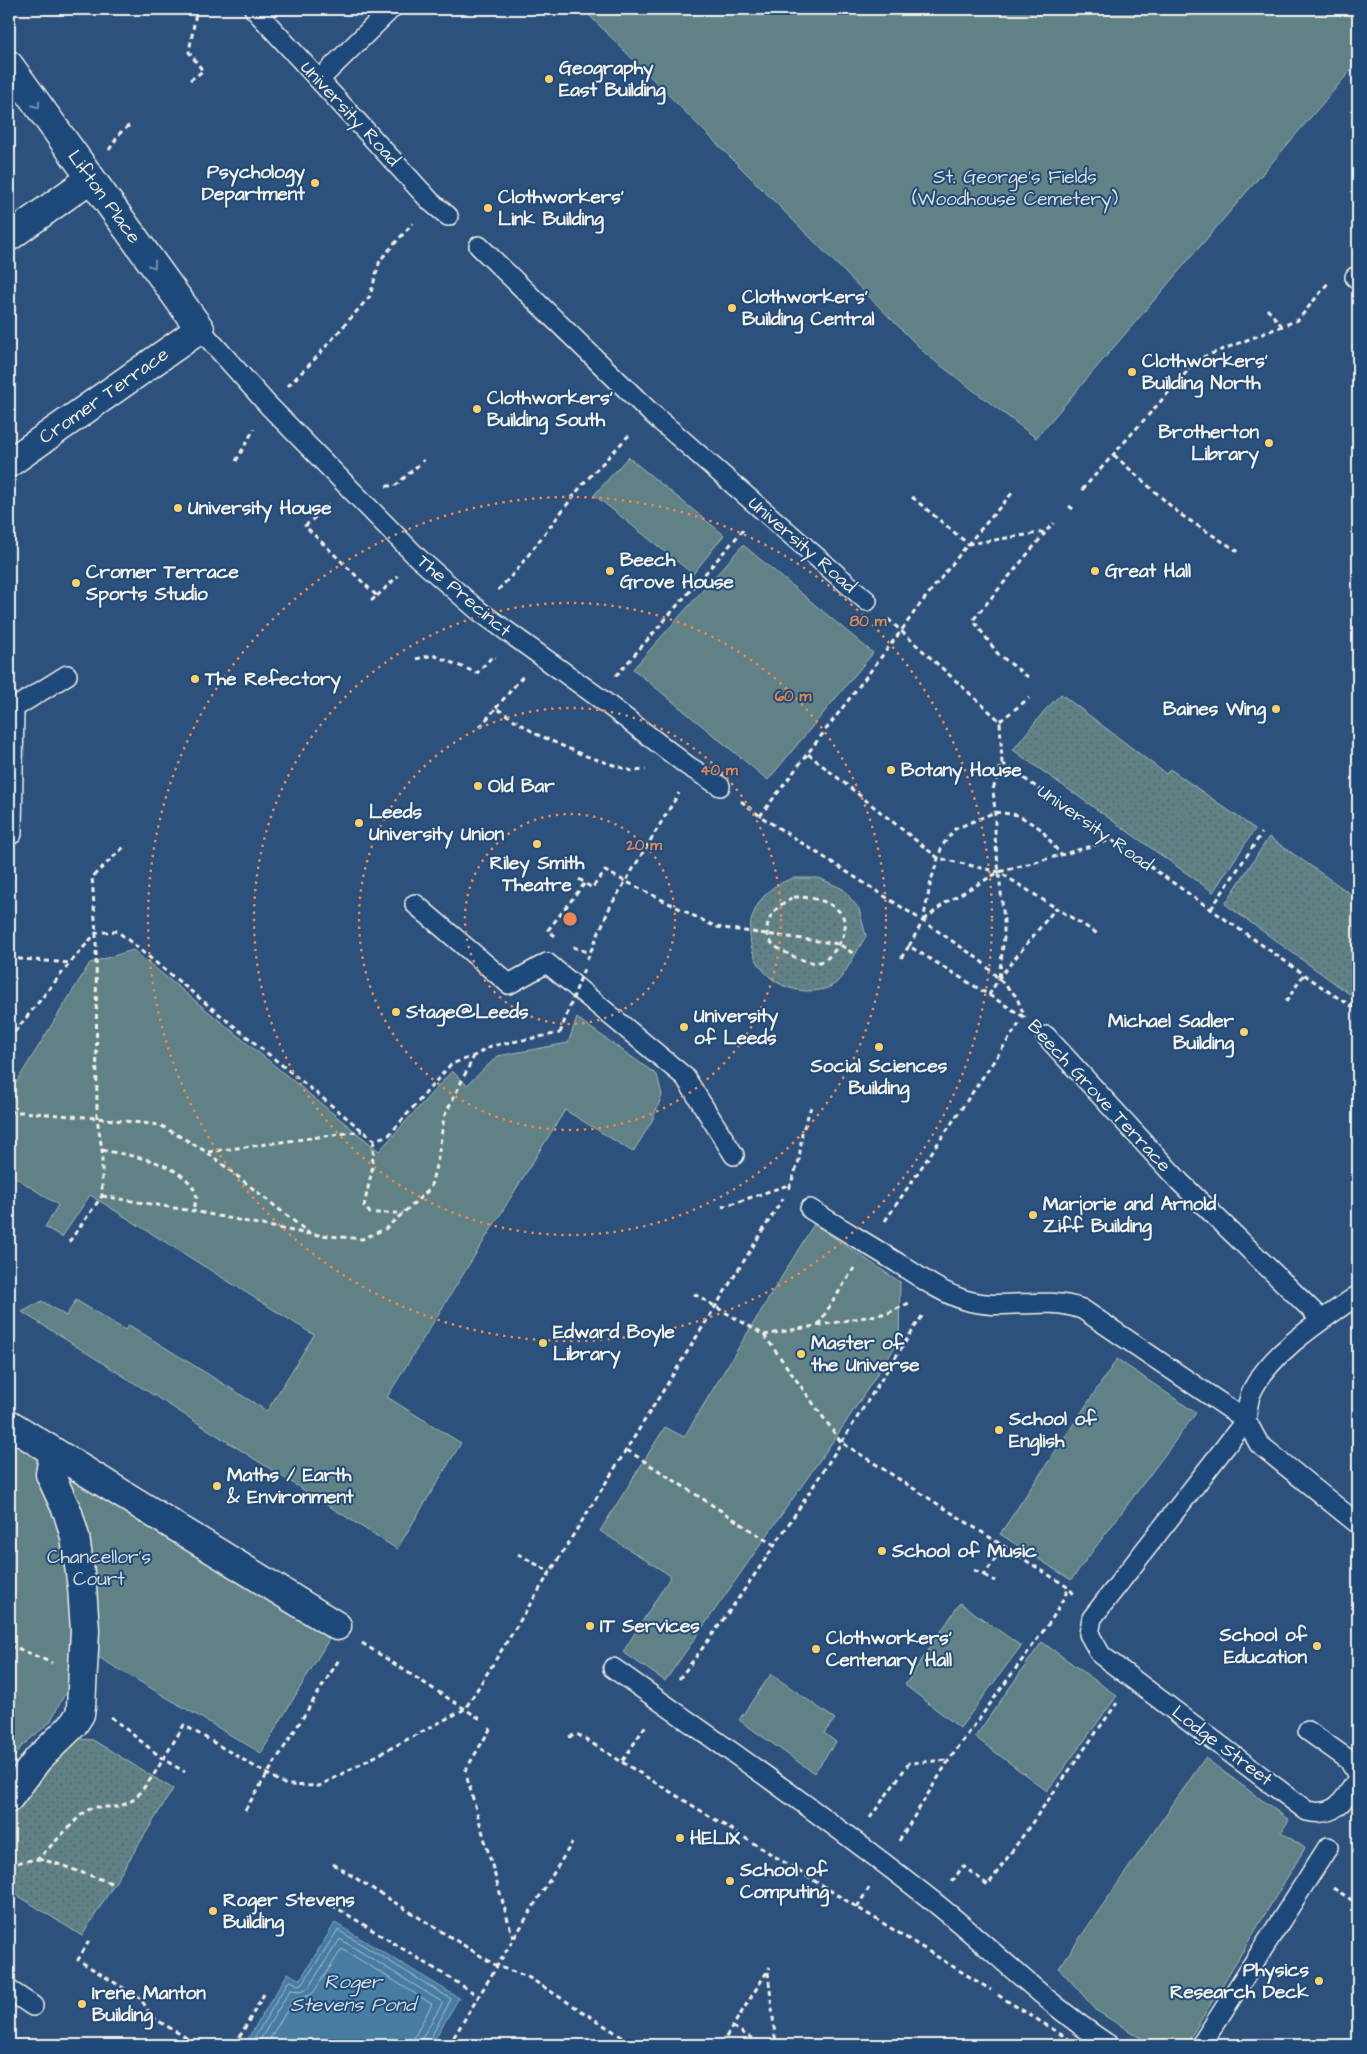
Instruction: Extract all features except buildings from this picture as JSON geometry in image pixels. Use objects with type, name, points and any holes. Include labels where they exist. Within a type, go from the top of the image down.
[{"type":"street","name":"Lifton Place","points":[[9,65],[200,329]]},
{"type":"street","points":[[9,237],[91,178]]},
{"type":"street","name":"Cromer Terrace","points":[[9,463],[200,329]]},
{"type":"street","points":[[9,1424],[345,1631]]},
{"type":"street","points":[[9,1798],[38,1759],[73,1724],[80,1714],[81,1707],[85,1630],[83,1594],[75,1537],[68,1513],[50,1474],[54,1452]]},
{"type":"lane","name":"University Road","points":[[254,9],[431,202],[448,216]]},
{"type":"lane","points":[[318,80],[391,9]]},
{"type":"lane","name":"University Road","points":[[479,246],[650,412],[866,601]]},
{"type":"lane","name":"The Precinct","points":[[200,329],[268,405],[418,558],[479,611],[598,697],[688,766],[720,786]]},
{"type":"lane","points":[[12,834],[12,708],[67,675]]},
{"type":"lane","points":[[415,904],[509,984],[547,962],[685,1077],[734,1155]]},
{"type":"lane","name":"Beech Grove Terrace","points":[[1046,1036],[1180,1182],[1322,1320]]},
{"type":"lane","points":[[810,1209],[939,1289],[965,1300],[994,1305],[1045,1302],[1069,1304],[1082,1309],[1246,1420],[1259,1444],[1358,1524]]},
{"type":"lane","points":[[1091,1626],[1246,1420],[1250,1394],[1269,1364],[1322,1320],[1358,1295]]},
{"type":"lane","name":"Lodge Street","points":[[1091,1626],[1101,1654],[1307,1811],[1319,1814],[1341,1805],[1358,1777],[1349,1760],[1308,1731]]},
{"type":"lane","points":[[613,1668],[853,1840],[937,1904],[1079,2037],[1109,2045]]},
{"type":"lane","points":[[1201,2045],[1328,1847]]},
{"type":"lane","points":[[9,1990],[34,2006]]},
{"type":"path","points":[[190,80],[203,71],[189,52],[196,13],[201,9]]},
{"type":"path","points":[[120,133],[130,124]]},
{"type":"path","points":[[236,461],[268,405],[314,360],[370,296],[380,260],[431,202]]},
{"type":"path","points":[[1348,259],[1358,243]]},
{"type":"path","points":[[1082,490],[1198,359],[1298,320],[1330,282]]},
{"type":"path","points":[[1267,309],[1282,326]]},
{"type":"path","points":[[479,611],[516,571],[582,485],[650,412]]},
{"type":"path","points":[[1114,455],[1181,515],[1239,552]]},
{"type":"path","points":[[395,486],[424,460]]},
{"type":"path","points":[[760,816],[918,606],[1014,491]]},
{"type":"path","points":[[912,497],[968,544],[1045,532]]},
{"type":"path","points":[[1069,506],[1076,511]]},
{"type":"path","points":[[598,697],[762,509]]},
{"type":"path","points":[[309,522],[305,526],[377,596]]},
{"type":"path","points":[[1028,677],[998,654],[974,620],[1054,523]]},
{"type":"path","points":[[371,600],[382,590]]},
{"type":"path","name":"University Road","points":[[866,601],[1000,720]]},
{"type":"path","points":[[416,658],[433,655],[477,673]]},
{"type":"path","points":[[480,727],[512,690]]},
{"type":"path","points":[[999,978],[1004,929],[994,837],[996,812],[993,790],[1002,764],[1000,720],[1029,698]]},
{"type":"path","points":[[374,1140],[388,1135],[451,1064],[474,1056],[491,1046],[560,1033],[590,952],[610,907],[678,794],[688,766],[632,771],[583,755],[536,734],[496,708]]},
{"type":"path","points":[[808,754],[938,858],[999,872],[1098,934]]},
{"type":"path","name":"University Road","points":[[1002,764],[1358,1010]]},
{"type":"path","name":"Beech Grove Terrace","points":[[720,786],[760,816],[924,921],[980,960],[1016,996],[1024,1017],[1046,1036]]},
{"type":"path","points":[[924,921],[931,881],[942,846],[955,829],[996,812],[1018,815],[1041,829],[1061,855]]},
{"type":"path","points":[[1212,909],[1262,832]]},
{"type":"path","points":[[901,958],[924,921],[944,903],[999,872],[1112,840]]},
{"type":"path","points":[[69,1242],[102,1196],[102,1150],[97,1118],[96,933],[92,877],[125,846]]},
{"type":"path","points":[[579,879],[592,888],[605,871],[716,927],[839,944],[854,954]]},
{"type":"path","points":[[560,939],[548,930],[585,883]]},
{"type":"path","points":[[806,896],[818,899],[839,910],[844,918],[846,928],[839,944],[829,956],[824,960],[811,962],[802,960],[773,945],[767,934],[774,909],[782,902],[794,897],[806,896]]},
{"type":"path","points":[[989,995],[999,978],[1056,908]]},
{"type":"path","points":[[9,1039],[96,933],[117,931],[374,1140]]},
{"type":"path","points":[[567,944],[590,952]]},
{"type":"path","points":[[909,946],[1024,1017],[927,1160]]},
{"type":"path","points":[[9,958],[70,963]]},
{"type":"path","points":[[1286,1002],[1304,974]]},
{"type":"path","points":[[102,1196],[193,1211],[310,1234],[362,1239],[385,1229],[430,1189],[438,1158],[444,1117],[474,1056]]},
{"type":"path","points":[[38,1859],[83,1813],[93,1807],[119,1807],[135,1799],[153,1776],[184,1725],[286,1785],[319,1786],[465,1709],[792,1184],[799,1160],[802,1133],[811,1107]]},
{"type":"path","points":[[9,1112],[97,1118],[160,1126],[207,1152],[310,1234]]},
{"type":"path","points":[[207,1152],[363,1130]]},
{"type":"path","points":[[374,1140],[372,1170],[364,1206],[370,1213],[404,1213]]},
{"type":"path","points":[[102,1150],[149,1160],[176,1172],[192,1184],[197,1197],[193,1211]]},
{"type":"path","points":[[722,1207],[792,1184]]},
{"type":"path","points":[[764,1335],[888,1313],[939,1289]]},
{"type":"path","points":[[710,1639],[774,1545],[939,1289]]},
{"type":"path","points":[[694,1294],[764,1335],[841,1442],[1069,1588],[1091,1626]]},
{"type":"path","points":[[626,1450],[774,1545]]},
{"type":"path","points":[[984,1575],[1004,1546]]},
{"type":"path","points":[[518,1554],[550,1572]]},
{"type":"path","points":[[974,1570],[995,1581]]},
{"type":"path","points":[[911,1821],[949,1760],[1052,1619],[1069,1588]]},
{"type":"path","points":[[245,1810],[268,1775],[345,1631],[482,1720]]},
{"type":"path","points":[[963,1866],[988,1885],[1133,1680]]},
{"type":"path","points":[[465,1771],[492,1726]]},
{"type":"path","points":[[853,1840],[909,1763],[949,1760]]},
{"type":"path","points":[[622,1762],[998,1995],[1079,2037]]},
{"type":"path","points":[[467,1778],[513,1939]]},
{"type":"path","points":[[449,2045],[572,1843]]},
{"type":"path","points":[[9,1864],[38,1859],[56,1862],[114,1884]]},
{"type":"path","points":[[333,1864],[497,1966],[528,1977],[635,2045]]},
{"type":"path","points":[[332,1905],[479,1996]]},
{"type":"path","points":[[90,1940],[78,1960],[141,1998],[152,2018],[198,2045]]},
{"type":"path","points":[[721,2045],[770,1967]]},
{"type":"path","points":[[767,1972],[776,2045]]},
{"type":"path","points":[[235,2045],[264,1994]]},
{"type":"path","points":[[733,2027],[763,2045]]},
{"type":"green space","name":"St. George's Fields (Woodhouse Cemetery)","points":[[583,9],[1358,9],[1358,62],[1036,438],[927,355]]},
{"type":"green space","points":[[628,457],[724,535],[693,574],[594,495]]},
{"type":"green space","points":[[743,545],[873,653],[768,780],[633,669]]},
{"type":"green space","points":[[1061,694],[1166,774],[1170,769],[1255,829],[1213,892],[1013,750],[1045,710]]},
{"type":"green space","points":[[1269,837],[1358,899],[1358,1000],[1225,904]]},
{"type":"green space","points":[[793,878],[819,878],[843,889],[859,909],[866,936],[840,978],[831,986],[816,991],[790,988],[774,980],[762,969],[754,954],[750,938],[751,921],[758,905],[772,888]]},
{"type":"green space","points":[[133,950],[379,1151],[452,1071],[467,1085],[498,1056],[568,1043],[577,1018],[657,1075],[662,1095],[652,1121],[633,1152],[565,1110],[387,1397],[461,1443],[397,1549],[22,1312],[42,1301],[66,1316],[76,1300],[125,1330],[129,1325],[267,1411],[314,1335],[90,1195],[62,1237],[45,1227],[58,1205],[9,1173],[9,1094],[90,963]]},
{"type":"green space","points":[[814,1224],[900,1282],[899,1341],[838,1434],[665,1681],[623,1652],[671,1576],[600,1531],[665,1427],[684,1437]]},
{"type":"green space","points":[[1117,1359],[1196,1413],[1071,1580],[1000,1534]]},
{"type":"green space","name":"Chancellor's Court","points":[[9,1407],[344,1614],[261,1753],[98,1657],[63,1697],[50,1722],[21,1747],[9,1765]]},
{"type":"green space","points":[[960,1603],[1021,1646],[960,1728],[905,1685]]},
{"type":"green space","points":[[1042,1642],[1117,1696],[1047,1791],[975,1737]]},
{"type":"green space","points":[[771,1674],[835,1719],[824,1733],[836,1742],[814,1773],[739,1720]]},
{"type":"green space","points":[[79,1739],[93,1740],[173,1789],[82,1936],[9,1890],[9,1815],[35,1778],[65,1749]]},
{"type":"green space","points":[[1205,1758],[1289,1820],[1281,1832],[1305,1848],[1186,2045],[1152,2045],[1097,2011],[1059,1968]]},
{"type":"water","name":"Roger Stevens Pond","points":[[335,1923],[459,1998],[431,2045],[244,2045],[288,1973],[300,1980]]},
{"type":"place","name":"Geography East Building","points":[[549,79]]},
{"type":"place","name":"Psychology Department","points":[[315,183]]},
{"type":"place","name":"Clothworkers' Link Building","points":[[488,208]]},
{"type":"place","name":"Clothworkers' Building Central","points":[[732,308]]},
{"type":"place","name":"Clothworkers' Building North","points":[[1132,372]]},
{"type":"place","name":"Clothworkers' Building South","points":[[477,409]]},
{"type":"place","name":"Brotherton Library","points":[[1269,443]]},
{"type":"place","name":"University House","points":[[178,508]]},
{"type":"place","name":"Beech Grove House","points":[[610,571]]},
{"type":"place","name":"Great Hall","points":[[1095,571]]},
{"type":"place","name":"Cromer Terrace Sports Studio","points":[[76,583]]},
{"type":"place","name":"The Refectory","points":[[195,679]]},
{"type":"place","name":"Baines Wing","points":[[1276,709]]},
{"type":"place","name":"Botany House","points":[[891,770]]},
{"type":"place","name":"Old Bar","points":[[478,786]]},
{"type":"place","name":"Leeds University Union","points":[[359,823]]},
{"type":"place","name":"Riley Smith Theatre","points":[[537,844]]},
{"type":"place","name":"Stage@Leeds","points":[[396,1012]]},
{"type":"place","name":"University of Leeds","points":[[684,1027]]},
{"type":"place","name":"Michael Sadler Building","points":[[1244,1032]]},
{"type":"place","name":"Social Sciences Building","points":[[879,1047]]},
{"type":"place","name":"Marjorie and Arnold Ziff Building","points":[[1033,1215]]},
{"type":"place","name":"Edward Boyle Library","points":[[543,1343]]},
{"type":"place","name":"Master of the Universe","points":[[801,1354]]},
{"type":"place","name":"School of English","points":[[999,1430]]},
{"type":"place","name":"Maths / Earth & Environment","points":[[217,1486]]},
{"type":"place","name":"School of Music","points":[[882,1551]]},
{"type":"place","name":"IT Services","points":[[590,1626]]},
{"type":"place","name":"School of Education","points":[[1317,1646]]},
{"type":"place","name":"Clothworkers' Centenary Hall","points":[[816,1649]]},
{"type":"place","name":"HELIX","points":[[680,1838]]},
{"type":"place","name":"School of Computing","points":[[730,1881]]},
{"type":"place","name":"Roger Stevens Building","points":[[213,1911]]},
{"type":"place","name":"Physics Research Deck","points":[[1319,1981]]},
{"type":"place","name":"Irene Manton Building","points":[[82,2004]]}]
